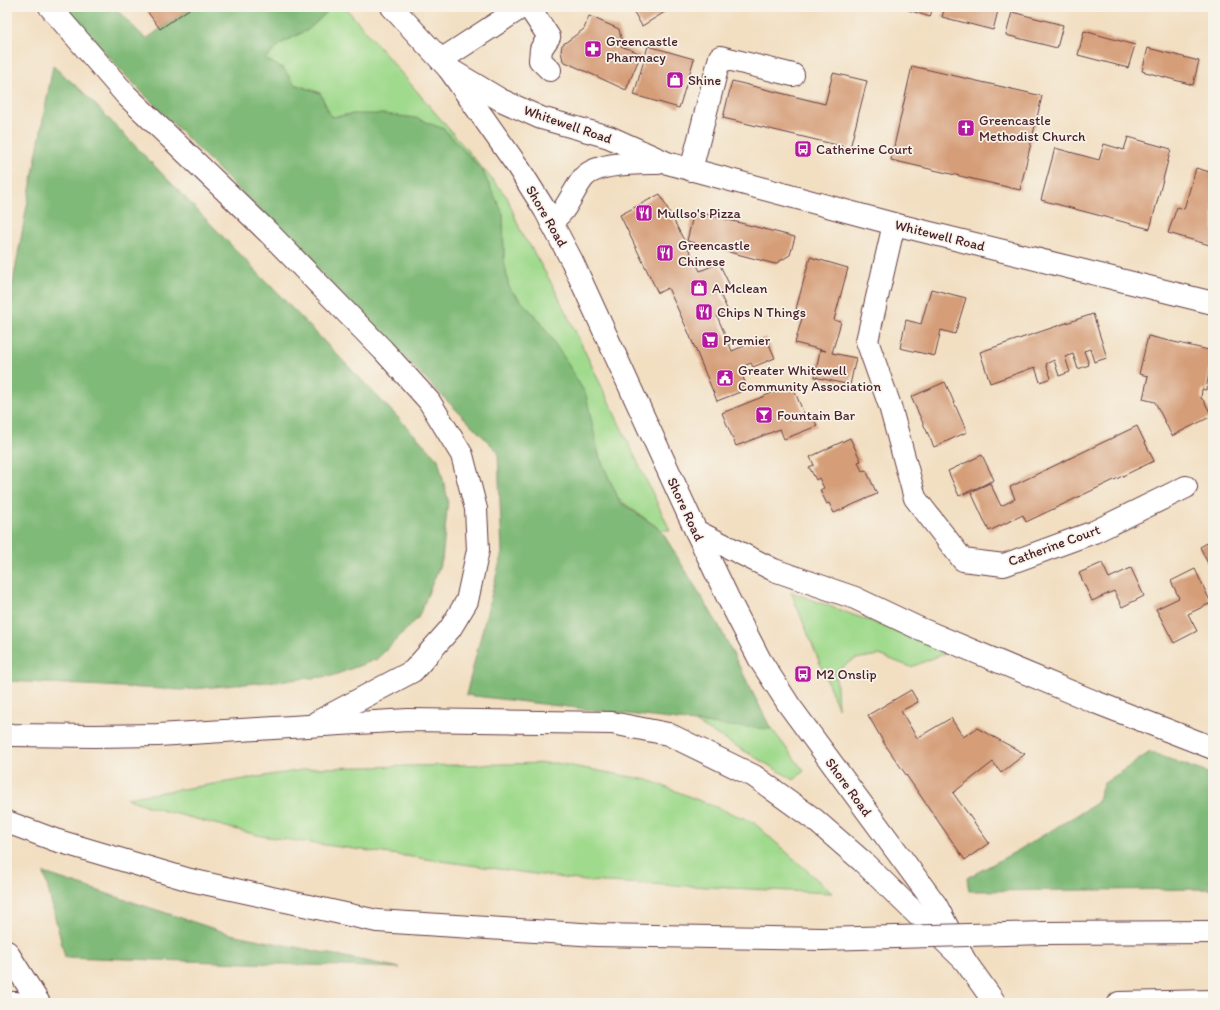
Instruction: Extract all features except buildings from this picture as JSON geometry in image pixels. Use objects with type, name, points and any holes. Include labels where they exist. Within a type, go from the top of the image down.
[{"type":"main road","points":[[50,7],[126,95],[269,233],[383,350],[429,401],[462,455],[476,509],[478,550],[467,601],[450,629],[413,671],[311,726]]},
{"type":"main road","name":"Shore Road","points":[[392,7],[445,64],[518,167],[551,222],[572,261],[696,531],[760,660],[789,706],[936,905],[965,961],[995,1003]]},
{"type":"main road","points":[[445,64],[522,7]]},
{"type":"main road","points":[[529,7],[549,37],[541,50],[540,60],[550,70]]},
{"type":"main road","points":[[691,170],[720,56],[793,75]]},
{"type":"main road","name":"Whitewell Road","points":[[445,64],[501,100],[541,118],[609,137],[667,163],[894,224],[1213,302]]},
{"type":"main road","name":"Whitewell Road","points":[[551,222],[564,210],[574,191],[585,176],[594,170],[627,163],[667,163]]},
{"type":"main road","name":"Catherine Court","points":[[894,224],[867,341],[890,406],[915,498],[963,560],[1004,565],[1094,532],[1186,486]]},
{"type":"main road","points":[[696,531],[774,570],[855,598],[923,630],[1095,702],[1213,748]]},
{"type":"main road","points":[[10,734],[94,736],[158,735],[408,720],[612,723],[668,734],[754,776],[815,820],[862,861],[965,961]]},
{"type":"main road","points":[[7,822],[54,840],[190,880],[377,921],[596,936],[822,939],[1045,933],[1213,932]]},
{"type":"main road","points":[[7,952],[39,1003]]},
{"type":"main road","points":[[1119,1003],[1213,1001]]},
{"type":"main road","points":[[7,1002],[16,1003]]},
{"type":"green space","points":[[65,7],[114,7],[146,39],[192,7],[326,7],[327,12],[309,29],[282,43],[265,59],[284,69],[294,84],[320,93],[331,117],[354,114],[384,114],[416,118],[444,129],[482,170],[503,214],[504,260],[509,288],[539,320],[565,359],[586,395],[599,456],[620,502],[661,530],[719,626],[771,729],[729,726],[466,695],[502,553],[498,452],[124,74]]},
{"type":"green space","points":[[326,7],[345,7],[507,197],[523,237],[529,244],[553,286],[670,530],[661,530],[618,499],[600,458],[579,384],[539,320],[509,288],[504,260],[503,214],[482,170],[444,129],[354,114],[331,117],[320,93],[294,84],[284,69],[265,59],[282,43],[309,29],[327,12]]},
{"type":"green space","points":[[53,66],[82,91],[438,459],[448,500],[442,560],[418,618],[377,659],[332,676],[181,690],[7,681],[7,385],[13,281]]},
{"type":"green space","points":[[791,592],[951,651],[911,667],[879,655],[855,659],[836,671],[838,708]]},
{"type":"green space","points":[[695,722],[771,728],[804,771],[794,780]]},
{"type":"green space","points":[[1150,752],[1213,775],[1213,889],[969,891],[967,878],[1017,851],[1097,803],[1103,784]]},
{"type":"green space","points":[[556,763],[648,780],[753,822],[832,893],[585,881],[261,836],[150,807],[126,798],[314,768]]},
{"type":"green space","points":[[44,873],[230,934],[400,968],[65,957]]},
{"type":"place","name":"Greencastle Pharmacy","points":[[593,49]]},
{"type":"place","name":"Shine","points":[[675,80]]},
{"type":"place","name":"Greencastle Methodist Church","points":[[966,128]]},
{"type":"place","name":"Catherine Court","points":[[803,149]]},
{"type":"place","name":"Mullso's Pizza","points":[[644,213]]},
{"type":"place","name":"Greencastle Chinese","points":[[665,253]]},
{"type":"place","name":"A.Mclean","points":[[699,288]]},
{"type":"place","name":"Chips N Things","points":[[704,312]]},
{"type":"place","name":"Premier","points":[[710,340]]},
{"type":"place","name":"Greater Whitewell Community Association","points":[[725,378]]},
{"type":"place","name":"Fountain Bar","points":[[764,415]]},
{"type":"place","name":"M2 Onslip","points":[[803,674]]}]
